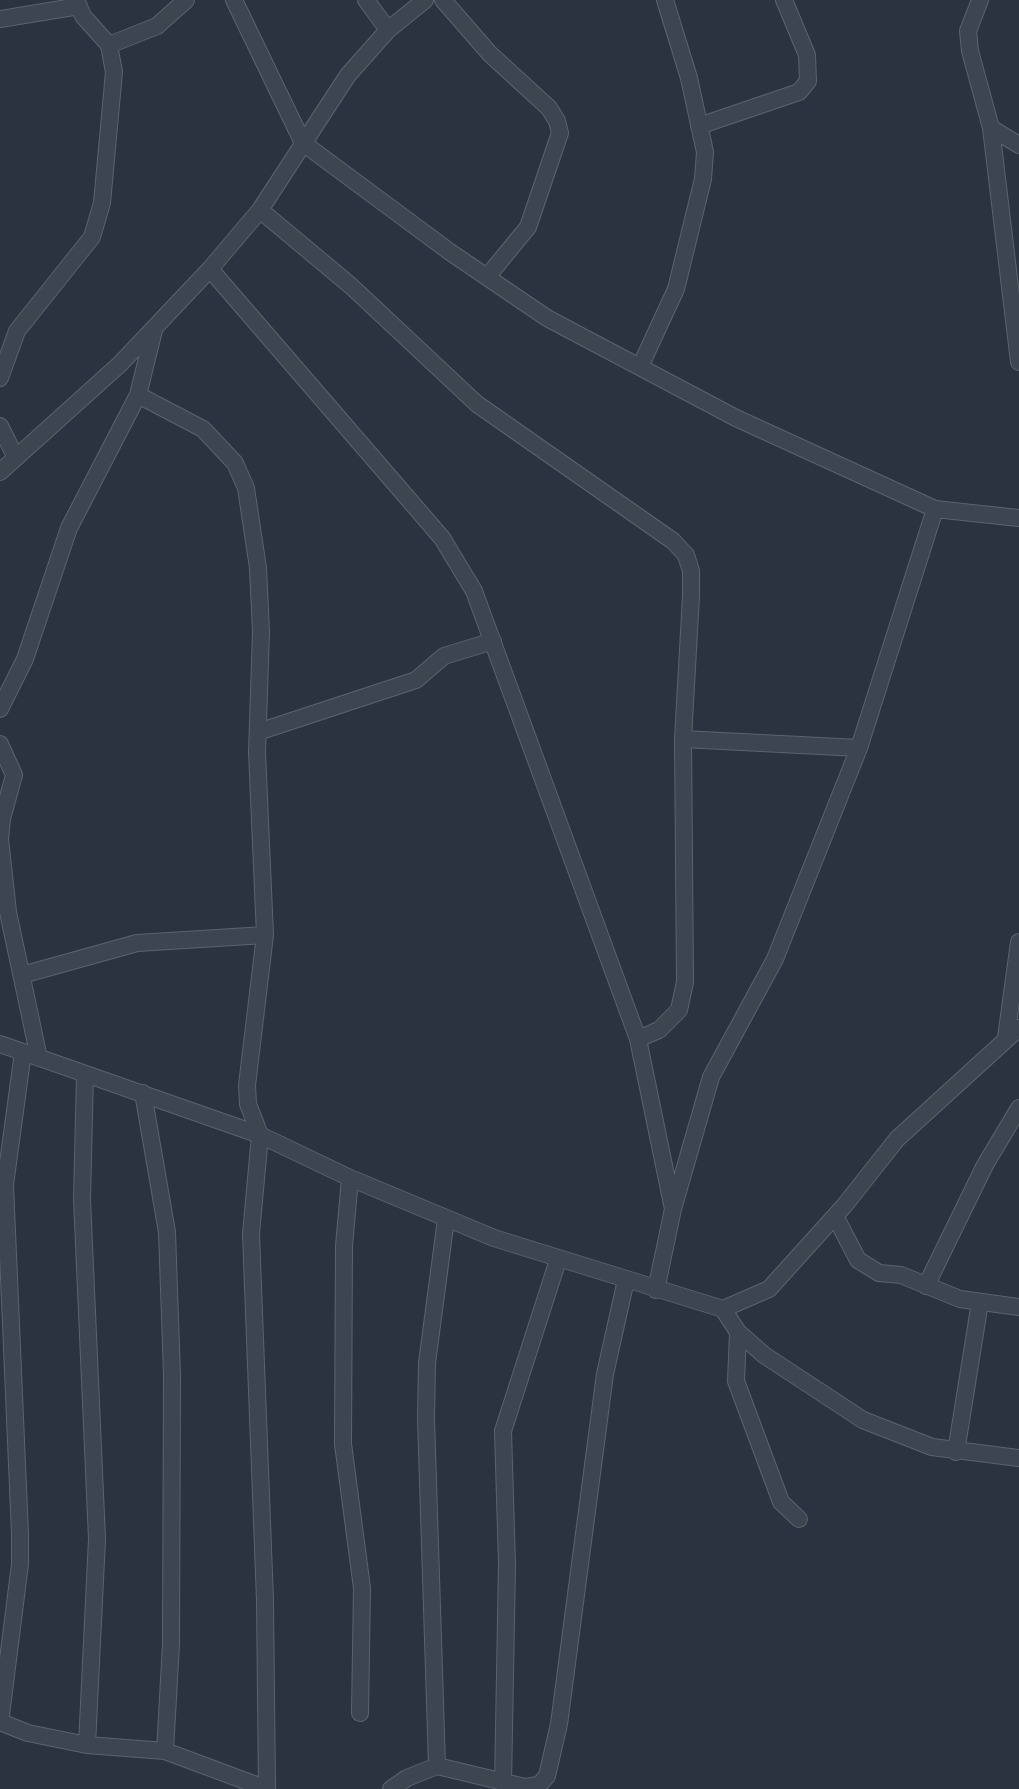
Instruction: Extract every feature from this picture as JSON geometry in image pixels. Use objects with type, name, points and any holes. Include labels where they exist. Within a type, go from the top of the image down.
[{"type":"street","points":[[109,45],[157,26],[186,0]]},
{"type":"street","points":[[234,0],[303,143],[547,318],[760,430],[935,509],[1019,518]]},
{"type":"street","points":[[366,0],[388,30]]},
{"type":"street","points":[[0,472],[120,364],[210,269],[260,210],[348,75],[388,30],[425,0]]},
{"type":"street","points":[[443,0],[490,54],[549,108],[560,133],[528,227],[487,277]]},
{"type":"street","points":[[640,367],[676,289],[703,179],[705,152],[681,49],[665,0]]},
{"type":"street","points":[[699,126],[799,92],[808,81],[807,55],[784,0]]},
{"type":"street","points":[[980,0],[968,31],[977,80],[991,128],[1013,267],[1019,362]]},
{"type":"street","points":[[0,19],[78,3],[83,16],[109,45],[114,72],[100,218],[92,237],[20,325],[0,378]]},
{"type":"street","points":[[991,128],[1019,145]]},
{"type":"street","points":[[260,210],[351,286],[477,404],[673,541],[686,555],[691,571],[691,596],[683,739],[685,982],[679,1010],[659,1030],[638,1039]]},
{"type":"street","points":[[210,269],[442,538],[474,591],[638,1039],[673,1209]]},
{"type":"street","points":[[0,709],[25,659],[69,528],[138,395],[155,326]]},
{"type":"street","points":[[23,1052],[5,1185],[20,1564],[0,1722],[28,1733],[88,1745],[165,1751],[267,1789],[265,1601],[251,1234],[260,1135],[248,1104],[247,1069],[265,935],[258,732],[258,568],[246,488],[235,463],[202,429],[138,395]]},
{"type":"street","points":[[0,426],[16,458]]},
{"type":"street","points":[[656,1290],[673,1209],[711,1077],[775,960],[859,748],[935,509]]},
{"type":"street","points":[[258,732],[416,680],[444,656],[493,641]]},
{"type":"street","points":[[683,739],[859,748]]},
{"type":"street","points":[[0,744],[14,775],[2,819],[0,839],[8,912],[39,1058]]},
{"type":"street","points":[[22,975],[137,943],[265,935]]},
{"type":"street","points":[[0,1044],[260,1135],[350,1178],[446,1219],[558,1260],[723,1309],[769,1289],[835,1216],[897,1139],[1013,1033],[1019,942]]},
{"type":"street","points":[[85,1074],[82,1199],[97,1539],[88,1745]]},
{"type":"street","points":[[143,1093],[167,1233],[172,1375],[171,1644],[165,1751]]},
{"type":"street","points":[[926,1286],[985,1165],[1019,1108]]},
{"type":"street","points":[[350,1178],[344,1246],[343,1444],[362,1588],[360,1713]]},
{"type":"street","points":[[835,1216],[858,1260],[866,1267],[926,1286],[945,1296],[1019,1307]]},
{"type":"street","points":[[437,1766],[426,1418],[427,1363],[446,1219]]},
{"type":"street","points":[[503,1784],[507,1564],[503,1431],[558,1260]]},
{"type":"street","points":[[391,1789],[407,1778],[437,1766],[456,1768],[503,1784],[525,1787],[539,1785],[547,1776],[559,1724],[605,1374],[626,1280]]},
{"type":"street","points":[[956,1452],[980,1302]]},
{"type":"street","points":[[723,1309],[738,1332],[764,1355],[863,1420],[902,1437],[956,1452],[1019,1458]]},
{"type":"street","points":[[738,1332],[736,1381],[781,1502],[799,1519]]}]
